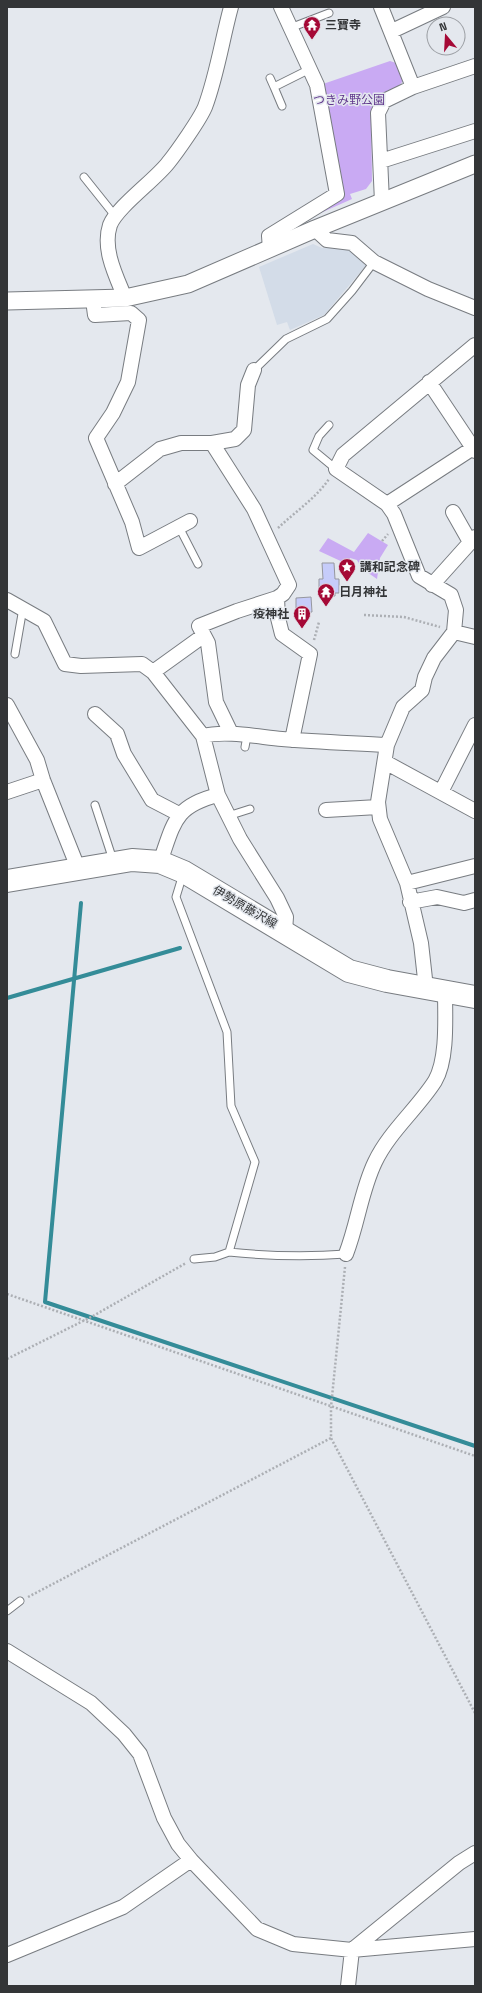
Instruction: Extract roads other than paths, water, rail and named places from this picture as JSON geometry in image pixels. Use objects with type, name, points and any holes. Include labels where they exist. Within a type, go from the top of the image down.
[{"type":"main road","name":"伊勢原藤沢線","points":[[7,881],[132,860],[160,862],[184,872],[285,931],[349,971],[379,979],[475,997]]},
{"type":"street","points":[[125,298],[111,262],[108,239],[111,224],[124,206],[168,163],[204,109],[212,84],[231,7]]},
{"type":"street","points":[[270,250],[269,236],[337,194],[317,85],[281,7]]},
{"type":"street","points":[[381,7],[414,87]]},
{"type":"street","points":[[392,31],[442,7]]},
{"type":"street","points":[[382,202],[378,113],[384,101],[414,87],[475,66]]},
{"type":"street","points":[[381,161],[475,131]]},
{"type":"street","points":[[7,301],[125,298],[188,284],[270,250],[315,229],[475,164]]},
{"type":"street","points":[[315,229],[327,240],[352,242],[374,262],[428,289],[475,308]]},
{"type":"street","points":[[93,300],[95,315],[131,313],[139,320],[128,382],[113,413],[96,438],[132,522],[139,548],[184,524]]},
{"type":"street","points":[[424,987],[425,979],[421,943],[410,902],[407,883],[380,819],[378,802],[387,745],[403,707],[422,690],[425,677],[434,658],[454,632],[456,610],[451,595],[419,576],[394,514],[387,504],[336,469],[343,455],[475,345]]},
{"type":"street","points":[[115,484],[160,449],[181,443],[212,443],[235,439],[244,430],[248,385],[254,370]]},
{"type":"street","points":[[387,504],[474,450],[429,382]]},
{"type":"street","points":[[212,443],[254,509],[289,585],[283,594],[277,598],[237,611],[199,626],[208,643],[216,702],[232,733],[246,742],[292,740],[387,745]]},
{"type":"street","points":[[432,585],[472,540],[454,512]]},
{"type":"street","points":[[277,598],[278,618],[282,634],[310,654],[292,740]]},
{"type":"street","points":[[7,600],[44,621],[65,664],[81,666],[142,664],[153,672],[204,736],[218,795],[240,839],[277,898],[286,917],[285,931]]},
{"type":"street","points":[[454,632],[475,637]]},
{"type":"street","points":[[153,672],[203,636]]},
{"type":"street","points":[[7,704],[37,760],[43,780],[78,868]]},
{"type":"street","points":[[96,722],[117,734],[124,754],[152,800],[179,814]]},
{"type":"street","points":[[441,792],[475,725]]},
{"type":"street","points":[[204,736],[232,733]]},
{"type":"street","points":[[385,762],[475,811]]},
{"type":"street","points":[[7,792],[43,780]]},
{"type":"street","points":[[160,862],[179,814],[187,806],[200,799],[218,795]]},
{"type":"street","points":[[326,810],[378,807]]},
{"type":"street","points":[[407,883],[475,866]]},
{"type":"street","points":[[410,902],[437,897],[464,903],[475,900]]},
{"type":"street","points":[[346,1254],[354,1235],[366,1180],[376,1159],[435,1080],[442,1059],[445,991]]},
{"type":"street","points":[[7,1651],[91,1703],[124,1734],[140,1754],[164,1818],[178,1844],[191,1860],[257,1928],[294,1944],[352,1950],[475,1939]]},
{"type":"street","points":[[348,1986],[352,1950],[459,1864],[475,1853]]},
{"type":"street","points":[[7,1955],[123,1907],[191,1860]]},
{"type":"lane","points":[[290,28],[329,13]]},
{"type":"lane","points":[[274,87],[310,69]]},
{"type":"lane","points":[[270,78],[282,106]]},
{"type":"lane","points":[[84,178],[116,217]]},
{"type":"lane","points":[[254,370],[286,339],[327,319],[352,291],[374,262]]},
{"type":"lane","points":[[329,425],[319,436],[313,450],[336,469]]},
{"type":"lane","points":[[184,524],[198,564]]},
{"type":"lane","points":[[15,654],[23,608]]},
{"type":"lane","points":[[95,805],[114,863]]},
{"type":"lane","points":[[228,816],[250,809]]},
{"type":"lane","points":[[184,872],[176,897],[227,1032],[231,1106],[256,1162],[229,1252]]},
{"type":"lane","points":[[194,1259],[215,1257],[229,1252],[264,1255],[323,1256],[346,1254]]},
{"type":"lane","points":[[7,1611],[20,1601]]},
{"type":"waterway","points":[[81,903],[45,1302],[475,1446]]},
{"type":"waterway","points":[[7,998],[180,948]]},
{"type":"place","name":"三寶寺","points":[[312,40]]},
{"type":"place","name":"講和記念碑","points":[[347,582]]},
{"type":"place","name":"日月神社","points":[[326,607]]},
{"type":"place","name":"疫神社","points":[[302,629]]},
{"type":"park label","name":"つきみ野公園","points":[[349,100]]}]
